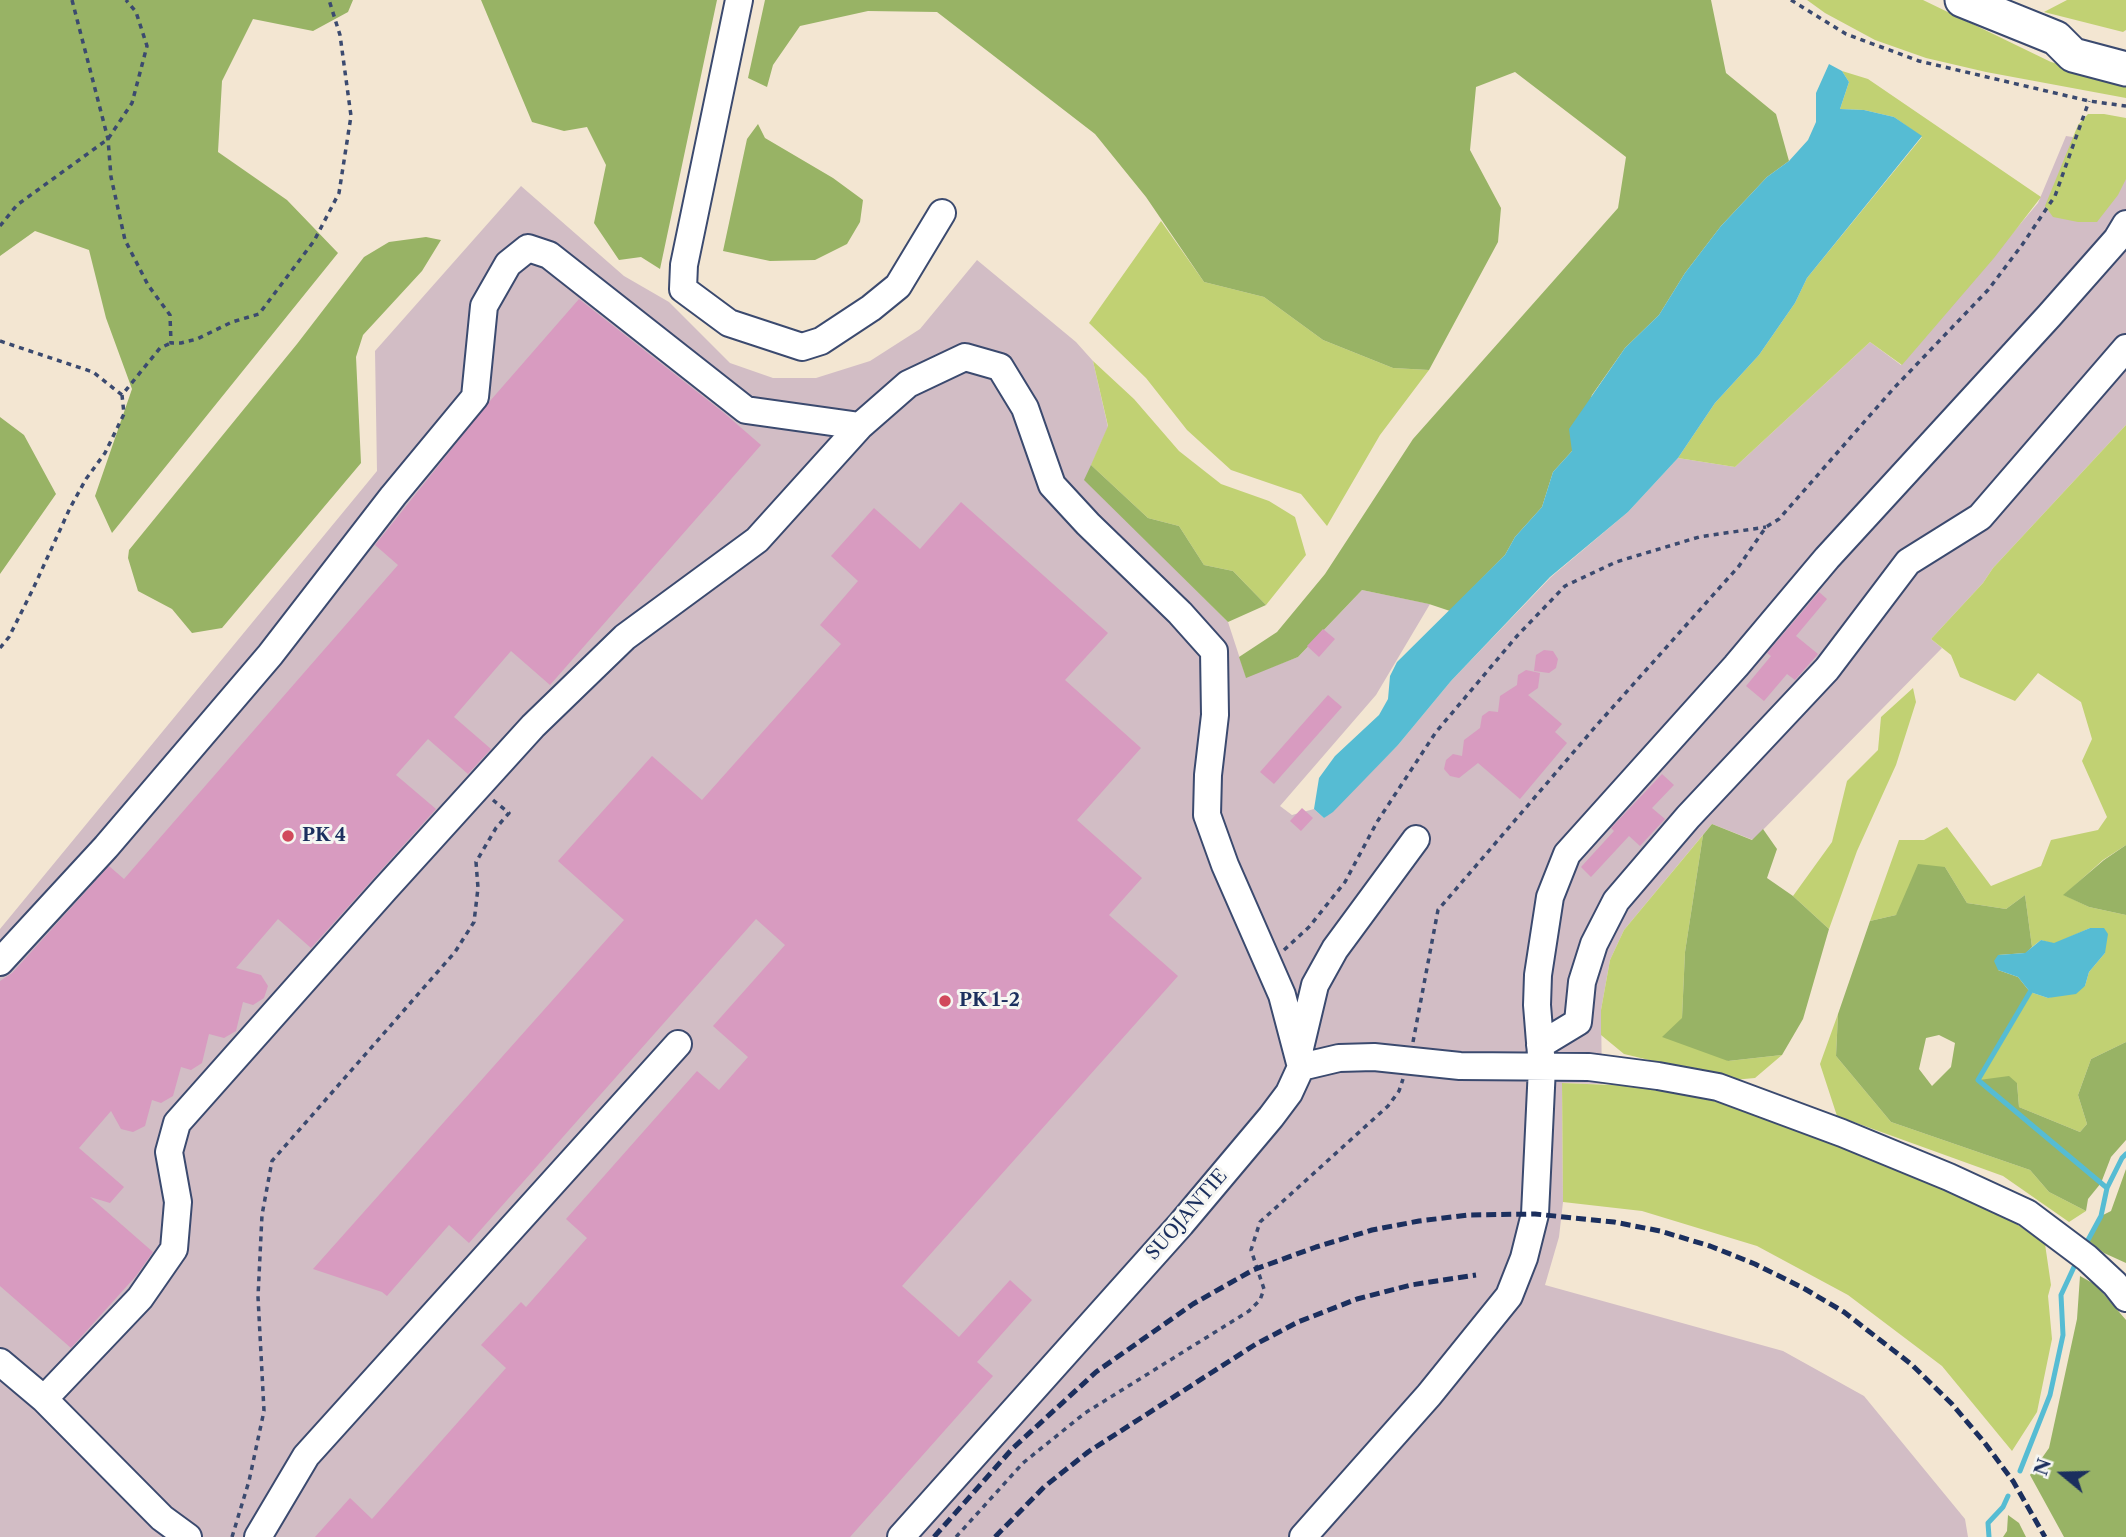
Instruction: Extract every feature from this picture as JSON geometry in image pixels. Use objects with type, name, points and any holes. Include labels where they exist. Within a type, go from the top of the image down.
[{"type":"main road","points":[[1962,0],[2056,38],[2073,55],[2126,69]]},
{"type":"main road","points":[[2056,38],[2081,35],[2126,46]]},
{"type":"lane","points":[[739,0],[684,265],[682,289],[729,323],[802,347],[821,341],[871,308],[898,286],[942,213]]},
{"type":"lane","points":[[1303,1537],[1429,1395],[1509,1296],[1524,1258],[1535,1214],[1541,1056],[1537,1005],[1538,975],[1550,897],[1567,854],[1736,666],[1828,558],[2049,316],[2117,239],[2126,224]]},
{"type":"lane","points":[[0,962],[106,848],[270,655],[393,496],[475,397],[484,306],[508,264],[528,248],[549,255],[746,410],[860,426]]},
{"type":"lane","points":[[1541,1056],[1578,1022],[1582,982],[1594,944],[1616,901],[1688,817],[1827,669],[1908,562],[1980,517],[2126,348]]},
{"type":"lane","points":[[44,1399],[140,1298],[174,1249],[178,1202],[169,1152],[177,1123],[533,726],[625,637],[757,540],[860,426],[908,384],[965,357],[1000,367],[1025,408],[1052,485],[1088,524],[1180,613],[1214,651],[1215,715],[1208,775],[1207,815],[1224,865],[1282,995],[1300,1061],[1374,1056],[1460,1066],[1541,1056],[1589,1067],[1718,1087],[1843,1133],[2027,1213],[2087,1258],[2126,1298]]},
{"type":"lane","name":"SUOJANTIE","points":[[901,1537],[1190,1213],[1289,1093],[1300,1061],[1315,985],[1335,949],[1416,839]]},
{"type":"lane","points":[[257,1537],[306,1456],[678,1044]]},
{"type":"lane","points":[[0,1362],[44,1399],[162,1518],[188,1537]]},
{"type":"path","points":[[72,0],[108,139],[111,177],[125,240],[148,285],[170,315],[171,343]]},
{"type":"path","points":[[0,226],[17,205],[108,139],[132,103],[147,46],[136,12],[125,0]]},
{"type":"path","points":[[0,648],[9,637],[27,601],[70,508],[105,453],[124,414],[122,395],[160,348],[171,343],[197,339],[232,322],[259,314],[314,241],[339,193],[351,116],[340,35],[329,0]]},
{"type":"path","points":[[1791,0],[1846,34],[1919,61],[2090,101],[2126,106]]},
{"type":"path","points":[[1779,519],[1894,388],[1988,290],[2022,245],[2054,196],[2090,101]]},
{"type":"path","points":[[0,341],[93,372],[122,395]]},
{"type":"path","points":[[1268,962],[1309,927],[1345,882],[1377,822],[1436,732],[1517,636],[1565,586],[1616,562],[1687,540],[1766,527]]},
{"type":"path","points":[[232,1537],[250,1481],[264,1411],[258,1297],[262,1215],[272,1161],[455,952],[474,922],[478,888],[476,862],[496,828],[509,813],[478,787]]},
{"type":"shaded area","points":[[2066,136],[2126,145],[2126,425],[1931,639],[1942,648],[1753,840],[1712,824],[1624,930],[1610,960],[1601,1010],[1602,1084],[1562,1083],[1563,1202],[1559,1237],[1545,1285],[1783,1351],[1864,1396],[1965,1519],[1968,1537],[0,1537],[0,929],[377,471],[375,351],[521,186],[624,276],[669,302],[730,363],[773,378],[816,378],[870,361],[920,329],[977,260],[1076,342],[1093,361],[1108,427],[1085,480],[1228,622],[1246,677],[1298,657],[1362,590],[1430,604],[1376,695],[1280,806],[1292,815],[1314,809],[1324,818],[1398,745],[1451,681],[1551,577],[1628,512],[1678,458],[1735,467],[1870,342],[1901,365],[2038,203]]},
{"type":"green space","points":[[0,0],[353,0],[348,12],[313,31],[253,19],[222,81],[218,152],[287,200],[338,253],[112,533],[95,496],[132,389],[106,318],[89,250],[35,231],[0,256]]},
{"type":"green space","points":[[481,0],[717,0],[660,269],[641,257],[619,260],[594,223],[606,165],[587,127],[564,131],[532,122]]},
{"type":"green space","points":[[765,0],[1711,0],[1726,73],[1776,114],[1789,161],[1767,177],[1721,226],[1685,273],[1659,315],[1625,348],[1592,395],[1572,451],[1553,472],[1542,507],[1515,537],[1505,555],[1450,611],[1362,590],[1298,657],[1246,678],[1239,657],[1277,632],[1325,574],[1413,439],[1618,208],[1626,157],[1515,72],[1476,87],[1470,150],[1501,208],[1498,242],[1429,370],[1393,368],[1323,340],[1264,297],[1204,282],[1146,197],[1095,134],[937,12],[868,11],[800,26],[773,65],[767,87],[748,78]]},
{"type":"green space","points":[[1807,0],[1923,0],[2051,62],[2124,82],[2126,98],[1926,58],[1875,40]]},
{"type":"green space","points":[[2067,0],[2126,0],[2126,30],[2123,32],[2044,12]]},
{"type":"green space","points":[[1842,71],[1868,79],[2041,197],[1994,258],[1902,365],[1870,342],[1735,467],[1678,458],[1715,403],[1759,355],[1795,303],[1807,278],[1922,137],[1894,117],[1864,110],[1840,109],[1849,82]]},
{"type":"green space","points":[[2088,114],[2126,118],[2126,179],[2118,195],[2097,222],[2078,222],[2053,217],[2045,206],[2078,125]]},
{"type":"green space","points":[[758,124],[765,138],[833,178],[863,200],[860,222],[847,244],[815,260],[770,261],[723,251],[747,139]]},
{"type":"green space","points":[[1161,221],[1204,282],[1264,297],[1323,340],[1393,368],[1429,370],[1380,435],[1327,526],[1301,494],[1231,470],[1187,430],[1146,378],[1089,323]]},
{"type":"green space","points":[[426,237],[441,240],[422,271],[363,335],[356,357],[361,463],[222,628],[192,633],[172,609],[138,591],[128,558],[129,550],[297,344],[364,257],[389,242]]},
{"type":"green space","points":[[1093,361],[1134,399],[1179,451],[1221,484],[1269,501],[1295,517],[1306,555],[1266,605],[1233,571],[1204,565],[1179,526],[1148,518],[1091,465],[1108,426]]},
{"type":"green space","points":[[0,417],[24,435],[56,494],[0,574]]},
{"type":"green space","points":[[2126,425],[2126,845],[2103,860],[2064,895],[2089,907],[2126,915],[2126,1042],[2091,1059],[2078,1095],[2087,1124],[2080,1132],[2019,1107],[2017,1083],[1978,1080],[2030,992],[2048,998],[2085,986],[2089,972],[2105,953],[2090,928],[2054,944],[2041,940],[2032,947],[2025,895],[2006,909],[1967,903],[1945,867],[1896,915],[1870,921],[1899,840],[1924,840],[1947,827],[1991,886],[2041,866],[2051,840],[2098,830],[2107,817],[2082,761],[2092,739],[2081,702],[2038,673],[2015,701],[1960,677],[1951,655],[1931,639]]},
{"type":"green space","points":[[1091,465],[1148,518],[1179,526],[1204,565],[1233,571],[1266,605],[1228,622],[1084,480]]},
{"type":"green space","points":[[1913,688],[1916,702],[1896,765],[1857,851],[1829,929],[1793,896],[1832,842],[1847,781],[1878,750],[1881,717]]},
{"type":"green space","points":[[1712,824],[1752,840],[1763,829],[1777,849],[1767,878],[1793,896],[1829,929],[1803,1019],[1782,1055],[1728,1061],[1662,1037],[1682,1018],[1685,952],[1703,835]]},
{"type":"green space","points":[[1703,835],[1685,952],[1682,1018],[1728,1061],[1782,1055],[1755,1078],[1733,1080],[1624,1054],[1601,1035],[1601,1010],[1610,960],[1624,930]]},
{"type":"green space","points":[[2126,845],[2126,915],[2089,907],[2063,895],[2104,860]]},
{"type":"green space","points":[[1918,864],[1945,867],[1967,903],[2006,909],[2025,895],[2032,947],[2026,953],[1998,955],[1998,970],[2018,977],[2030,992],[1979,1080],[2009,1076],[2017,1083],[2019,1107],[2080,1132],[2087,1124],[2078,1095],[2091,1059],[2126,1042],[2126,1140],[2111,1157],[2101,1183],[2088,1199],[2086,1211],[2049,1192],[2030,1170],[1891,1122],[1836,1056],[1838,1014],[1870,921],[1896,915]],"holes":[[[1939,1035],[1955,1043],[1951,1067],[1932,1086],[1919,1069],[1926,1038]]]},
{"type":"green space","points":[[1838,1014],[1836,1056],[1891,1122],[2030,1170],[2049,1192],[2086,1211],[2069,1222],[2003,1176],[1837,1116],[1820,1064]]},
{"type":"green space","points":[[1562,1083],[1661,1087],[1738,1104],[1995,1209],[2045,1244],[2051,1285],[2048,1296],[2052,1339],[2037,1412],[2012,1451],[1942,1366],[1848,1295],[1757,1246],[1642,1211],[1563,1202]]},
{"type":"green space","points":[[2126,1169],[2126,1263],[2104,1253],[2088,1240],[2101,1216],[2111,1211]]},
{"type":"green space","points":[[2080,1276],[2096,1285],[2126,1320],[2126,1537],[2064,1537],[2030,1475],[2049,1448],[2077,1319]]},
{"type":"green space","points":[[2008,1515],[2019,1523],[2026,1537],[2003,1537],[2007,1531]]},
{"type":"water","points":[[1829,64],[1842,71],[1849,82],[1840,109],[1864,110],[1894,117],[1922,136],[1807,278],[1795,303],[1759,355],[1715,403],[1678,458],[1628,512],[1550,577],[1451,681],[1398,745],[1324,818],[1314,809],[1319,778],[1335,756],[1379,715],[1388,699],[1390,676],[1397,662],[1505,555],[1515,537],[1542,507],[1553,472],[1572,451],[1569,429],[1625,348],[1659,315],[1685,273],[1721,226],[1767,177],[1789,161],[1808,140],[1816,122],[1816,93]]},
{"type":"water","points":[[2090,928],[2104,928],[2108,934],[2105,953],[2089,972],[2085,986],[2076,994],[2048,998],[2030,992],[2018,977],[1998,970],[1994,961],[1998,955],[2025,953],[2041,940],[2054,943]]},
{"type":"building","name":"PK 4","points":[[579,299],[761,445],[550,685],[511,651],[454,717],[491,749],[468,774],[428,739],[396,775],[436,809],[311,948],[278,919],[236,968],[261,975],[268,986],[264,998],[253,1005],[243,1002],[236,1031],[224,1038],[209,1034],[202,1063],[191,1070],[181,1067],[173,1096],[161,1103],[152,1100],[145,1126],[133,1132],[121,1129],[111,1111],[79,1148],[124,1187],[110,1203],[90,1197],[153,1252],[136,1276],[71,1348],[0,1286],[0,981],[12,973],[109,866],[124,879],[398,565],[375,545],[490,401]]},
{"type":"building","name":"PK 1-2","points":[[961,502],[1108,633],[1065,680],[1141,748],[1077,820],[1142,878],[1109,915],[1178,976],[902,1286],[959,1337],[1010,1280],[1032,1300],[977,1362],[993,1376],[850,1537],[315,1537],[350,1498],[372,1519],[506,1368],[481,1345],[521,1302],[526,1307],[587,1238],[566,1219],[697,1071],[719,1090],[748,1057],[713,1026],[785,945],[756,919],[469,1243],[449,1225],[387,1296],[313,1269],[624,920],[558,861],[652,756],[702,800],[841,644],[820,625],[858,581],[831,556],[874,508],[920,549]]},
{"type":"building","points":[[1819,592],[1827,599],[1796,636],[1818,654],[1795,680],[1787,674],[1764,701],[1746,686],[1771,656],[1767,653]]},
{"type":"building","points":[[1323,629],[1335,639],[1319,657],[1307,646]]},
{"type":"building","points":[[1544,650],[1553,651],[1558,659],[1556,668],[1549,673],[1534,671],[1536,655]]},
{"type":"building","points":[[1526,670],[1540,673],[1538,688],[1528,695],[1562,724],[1555,732],[1567,743],[1520,799],[1478,763],[1459,778],[1450,776],[1444,769],[1446,760],[1453,754],[1462,756],[1464,740],[1480,728],[1482,716],[1489,711],[1498,712],[1500,696],[1517,685],[1518,675]]},
{"type":"building","points":[[1328,695],[1342,707],[1274,784],[1260,772]]},
{"type":"building","points":[[1662,774],[1674,785],[1652,808],[1665,819],[1640,846],[1629,836],[1591,877],[1581,867],[1614,831],[1611,828]]},
{"type":"building","points":[[1302,808],[1313,818],[1301,831],[1290,821]]},
{"type":"waterway","points":[[2030,992],[1978,1080],[2107,1188]]},
{"type":"waterway","points":[[2088,1240],[2101,1216],[2107,1188],[2126,1154]]},
{"type":"waterway","points":[[2020,1471],[2050,1395],[2063,1335],[2061,1295],[2074,1267]]},
{"type":"waterway","points":[[1989,1537],[1988,1523],[2003,1507],[2008,1496]]},
{"type":"railway","points":[[934,1537],[1013,1448],[1096,1372],[1193,1304],[1253,1270],[1372,1230],[1468,1215],[1535,1214],[1614,1222],[1660,1231],[1710,1246],[1755,1264],[1844,1312],[1911,1364],[1952,1404],[2013,1481],[2045,1537]]},
{"type":"railway","points":[[995,1537],[1044,1487],[1088,1452],[1256,1344],[1298,1322],[1357,1299],[1411,1285],[1476,1275]]},
{"type":"place","name":"PK 4","points":[[288,836]]},
{"type":"place","name":"PK 1-2","points":[[945,1001]]}]
